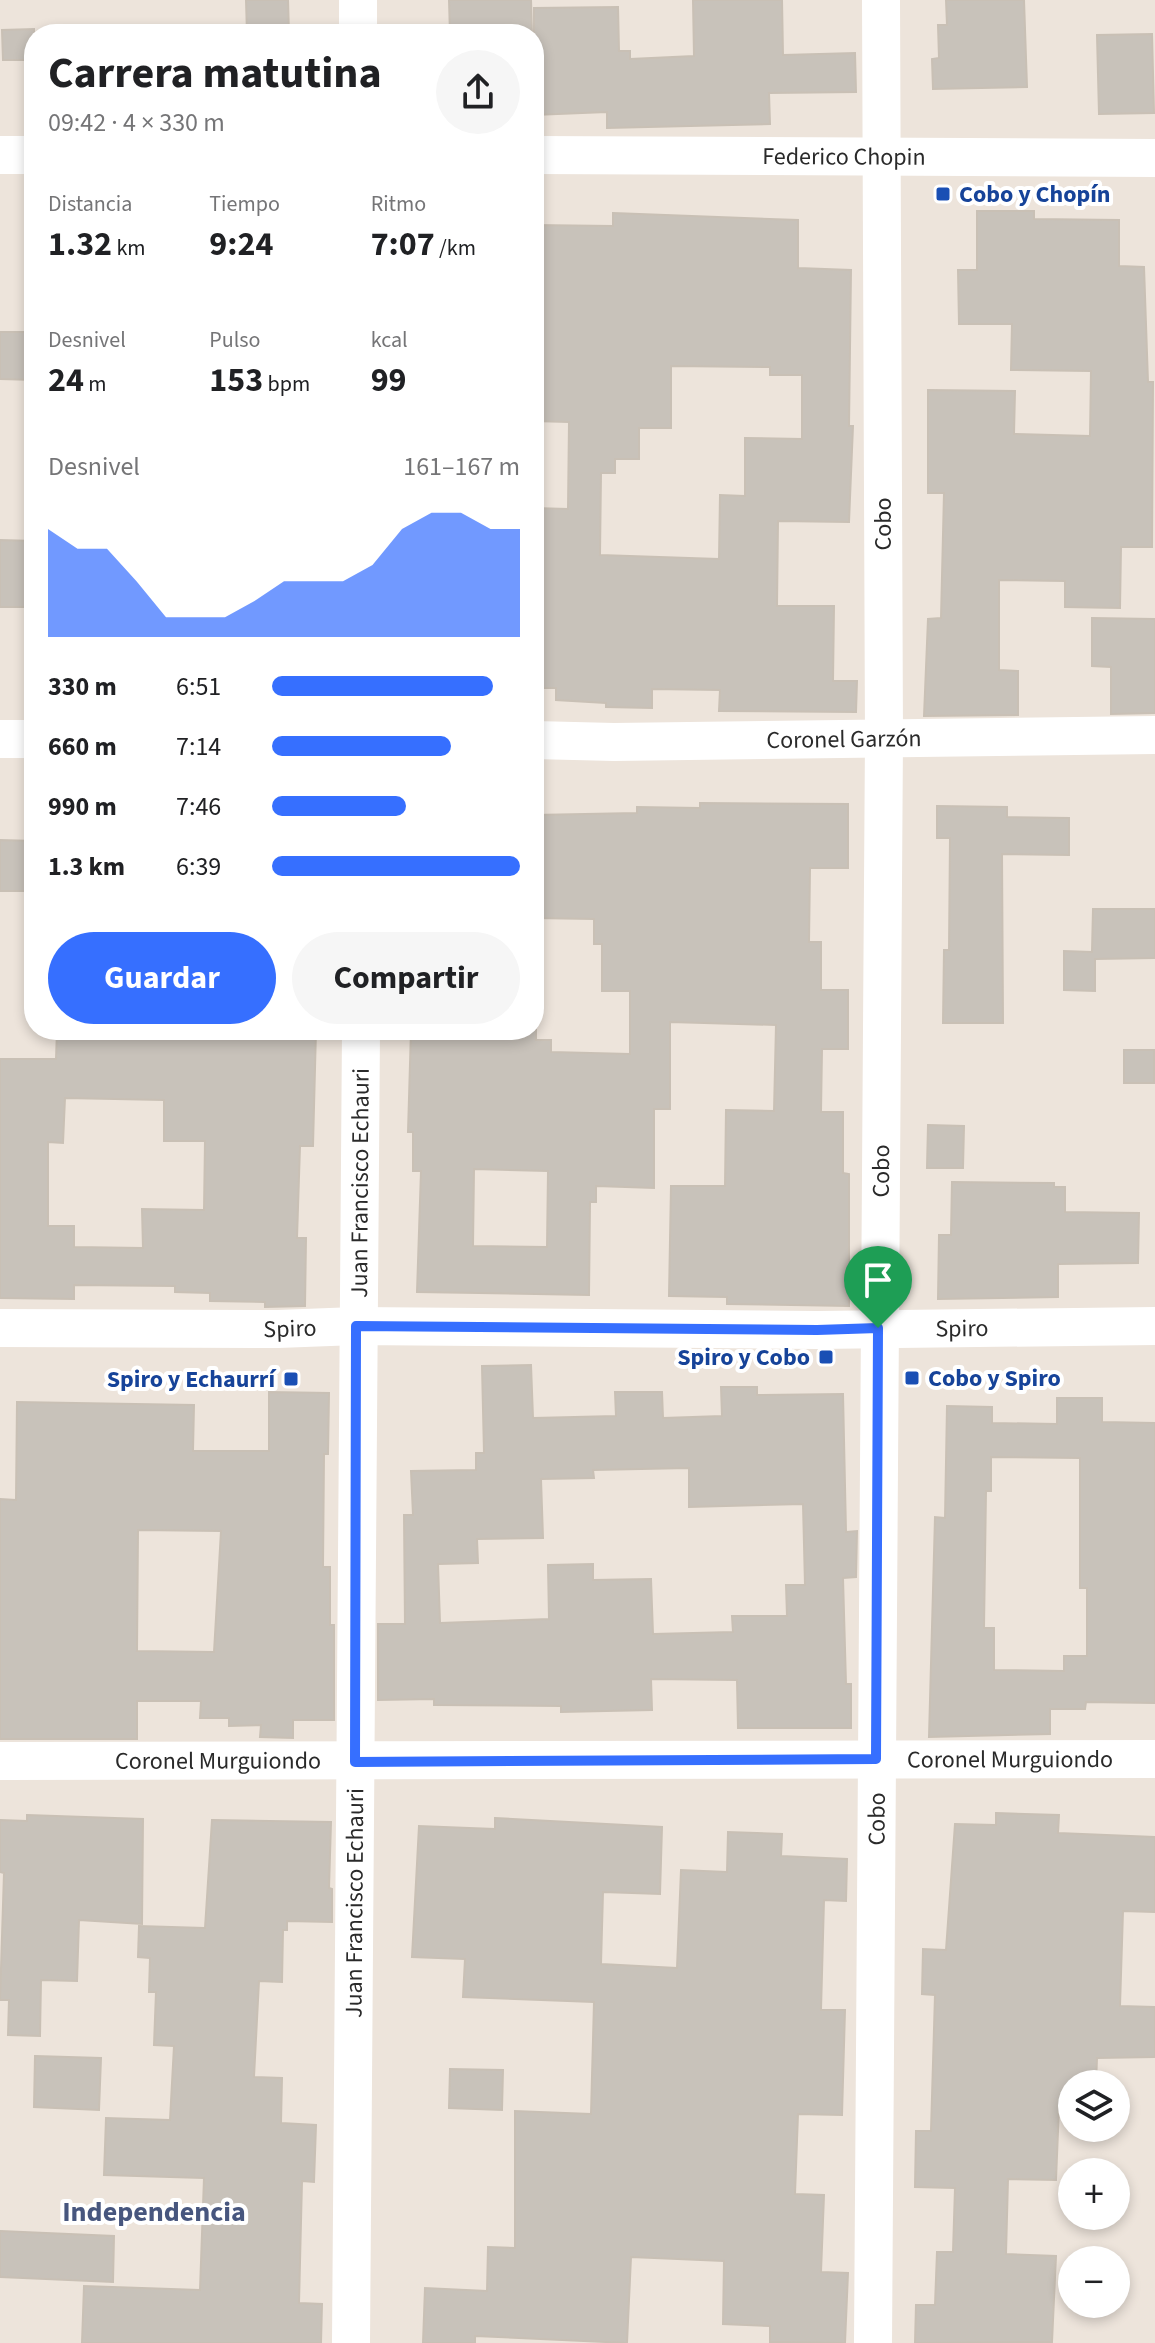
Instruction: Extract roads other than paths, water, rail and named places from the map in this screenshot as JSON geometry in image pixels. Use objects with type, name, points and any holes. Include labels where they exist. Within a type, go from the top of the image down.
[{"type":"street","points":[[358,0],[358,24]]},
{"type":"street","name":"Cobo","points":[[873,2343],[884,737],[881,0]]},
{"type":"street","points":[[0,155],[24,155]]},
{"type":"street","name":"Federico Chopin","points":[[544,155],[1155,158]]},
{"type":"street","name":"Coronel Garzón","points":[[544,740],[1155,735]]},
{"type":"street","points":[[0,739],[24,739]]},
{"type":"street","name":"Juan Francisco Echauri","points":[[351,2343],[356,1326],[361,1040]]},
{"type":"street","name":"Spiro","points":[[0,1328],[278,1329],[356,1326],[817,1330],[1155,1326]]},
{"type":"street","name":"Coronel Murguiondo","points":[[0,1761],[1155,1759]]},
{"type":"place","name":"Cobo y Chopín","points":[[943,194]]},
{"type":"place","name":"Spiro y Cobo","points":[[826,1357]]},
{"type":"place","name":"Cobo y Spiro","points":[[912,1378]]},
{"type":"place","name":"Spiro y Echaurrí","points":[[291,1379]]},
{"type":"district","name":"Independencia","points":[[154,2212]]}]
